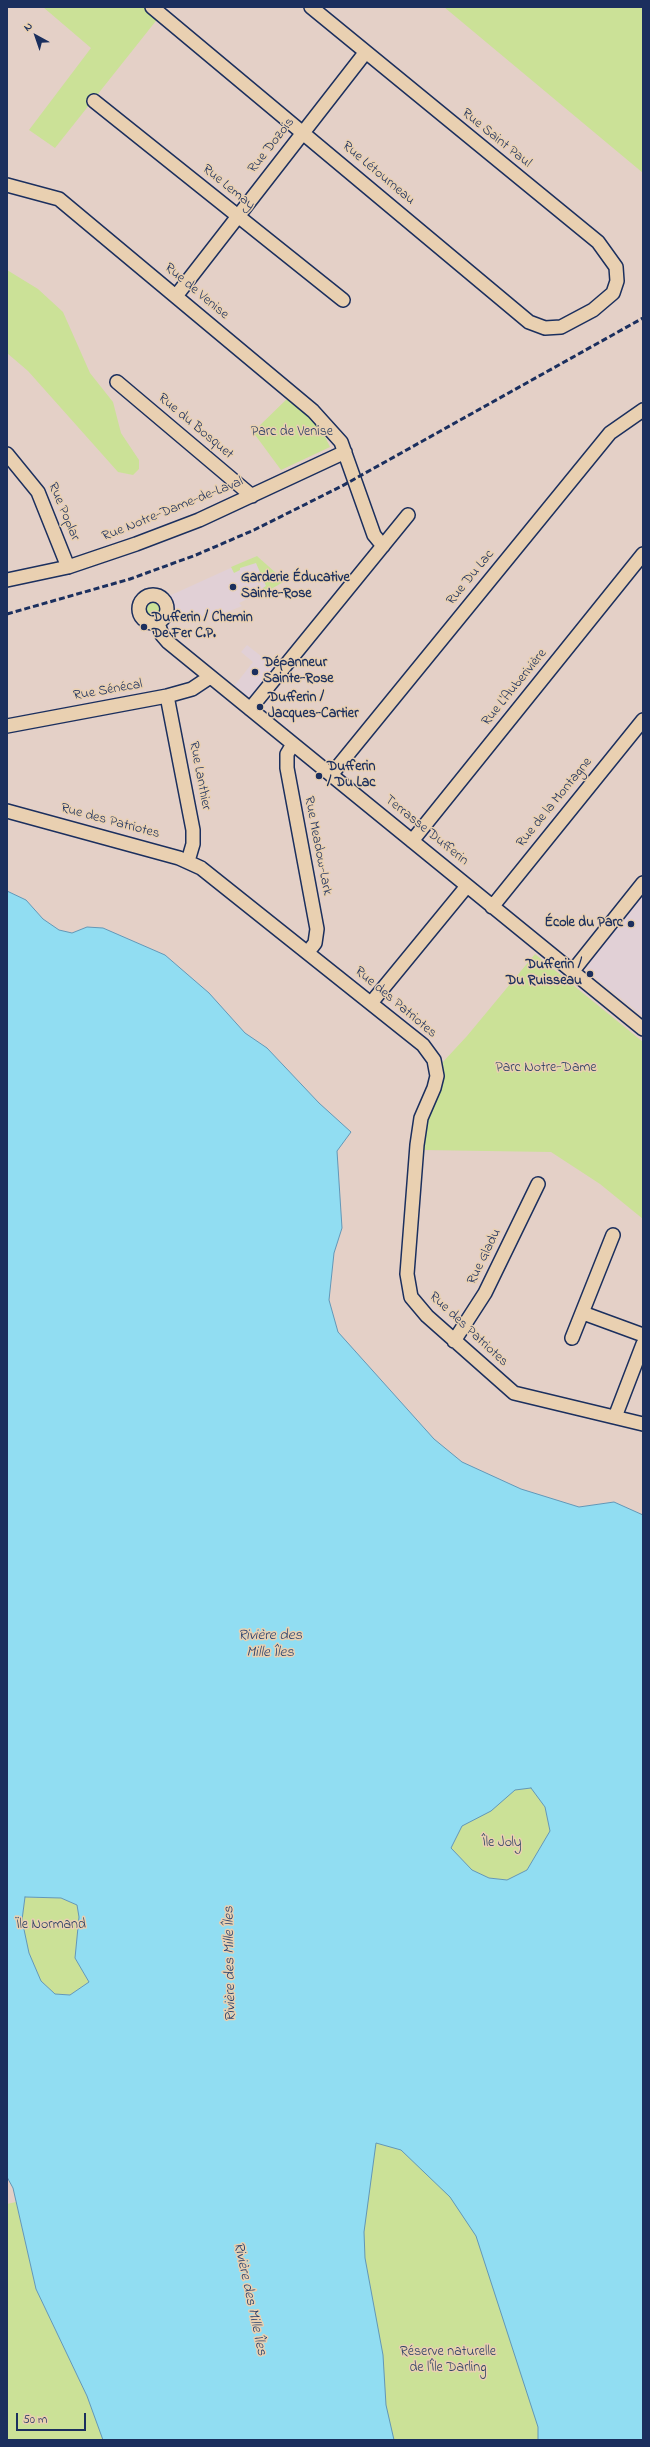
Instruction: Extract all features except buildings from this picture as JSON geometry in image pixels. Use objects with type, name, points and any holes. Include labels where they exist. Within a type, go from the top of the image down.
[{"type":"street","name":"Rue Létourneau","points":[[152,7],[529,322],[544,328],[561,327],[594,310]]},
{"type":"street","name":"Rue Saint Paul","points":[[311,7],[365,53],[598,242],[616,267],[617,281],[613,293],[594,310]]},
{"type":"street","name":"Rue Dozois","points":[[176,296],[365,53]]},
{"type":"street","name":"Rue Lemay","points":[[94,101],[343,300]]},
{"type":"street","name":"Rue de Venise","points":[[7,185],[59,198],[313,411],[335,433],[345,452],[375,538],[383,546]]},
{"type":"street","name":"Rue du Bosquet","points":[[117,382],[252,496]]},
{"type":"street","name":"Rue Du Lac","points":[[331,775],[610,433],[643,410]]},
{"type":"street","name":"Rue Notre-Dame-de-Laval","points":[[7,580],[68,567],[199,520],[345,452]]},
{"type":"street","name":"Rue Poplar","points":[[7,454],[38,492],[68,567]]},
{"type":"street","points":[[250,709],[408,515]]},
{"type":"street","name":"Rue L'Auberivière","points":[[412,841],[643,554]]},
{"type":"street","name":"Terrasse Dufferin","points":[[158,623],[166,640],[210,677],[643,1029]]},
{"type":"street","name":"Rue Sénécal","points":[[7,726],[167,696],[192,689],[210,677]]},
{"type":"street","name":"Rue Lanthier","points":[[167,696],[193,830],[193,844],[188,862]]},
{"type":"street","name":"Rue de la Montagne","points":[[492,907],[643,720]]},
{"type":"street","name":"Rue Meadow-Lark","points":[[293,744],[287,754],[287,768],[317,929],[315,943],[308,952]]},
{"type":"street","name":"Rue des Patriotes","points":[[7,811],[188,862],[211,875],[426,1049],[434,1060],[436,1070],[434,1088],[421,1118],[418,1133],[407,1282],[410,1293],[417,1304],[454,1341],[515,1394],[643,1424]]},
{"type":"street","points":[[572,972],[643,883]]},
{"type":"street","points":[[371,1003],[467,886]]},
{"type":"street","name":"Rue Gladu","points":[[454,1341],[485,1293],[538,1184]]},
{"type":"street","points":[[572,1338],[613,1235]]},
{"type":"street","points":[[583,1313],[643,1335]]},
{"type":"street","points":[[615,1417],[643,1344]]},
{"type":"shaded area","name":"Garderie Éducative Sainte-Rose","points":[[257,556],[285,581],[239,603],[242,606],[210,619],[207,614],[182,623],[179,616],[173,617],[174,607],[169,596]]},
{"type":"shaded area","points":[[247,645],[276,668],[251,699],[235,685],[253,662],[241,652]]},
{"type":"shaded area","name":"École du Parc","points":[[643,893],[643,1016],[586,970],[594,955]]},
{"type":"green space","points":[[43,7],[167,7],[55,148],[29,130],[91,48]]},
{"type":"green space","points":[[444,7],[643,7],[643,173]]},
{"type":"green space","points":[[7,270],[38,289],[63,312],[90,373],[113,402],[121,433],[139,460],[139,469],[133,475],[118,472],[28,371],[7,353]]},
{"type":"green space","name":"Parc de Venise","points":[[292,394],[313,411],[330,447],[281,470],[253,432]]},
{"type":"green space","points":[[257,556],[285,581],[266,592],[263,588],[266,586],[256,563],[240,568],[240,570],[234,573],[231,567]]},
{"type":"green space","points":[[151,601],[157,601],[162,606],[160,615],[157,617],[151,617],[146,612],[146,606]]},
{"type":"green space","name":"Parc Notre-Dame","points":[[535,954],[643,1042],[643,1219],[600,1184],[551,1152],[422,1150],[425,1124],[442,1072],[442,1063],[467,1036]]},
{"type":"green space","name":"Île Joly","points":[[403,1674],[532,1788],[545,1807],[550,1831],[527,1870],[508,1880],[489,1878],[472,1870],[451,1848],[462,1826]]},
{"type":"green space","name":"Ïle Normand","points":[[25,1897],[61,1898],[77,1905],[79,1917],[75,1958],[89,1982],[70,1995],[55,1994],[41,1981],[29,1953],[22,1920]]},
{"type":"green space","name":"Réserve naturelle de l'Île Darling","points":[[364,2128],[407,2131],[463,2189],[553,2440],[380,2440],[351,2257]]},
{"type":"green space","points":[[16,2202],[36,2289],[87,2396],[104,2440],[7,2440],[7,2204]]},
{"type":"water","name":"Rivière des Mille Îles","points":[[7,891],[26,900],[43,919],[59,930],[72,933],[87,927],[103,928],[165,955],[209,993],[245,1033],[267,1048],[319,1103],[351,1132],[337,1151],[342,1228],[334,1253],[329,1300],[338,1332],[434,1439],[462,1462],[521,1489],[579,1507],[614,1502],[643,1515],[643,2440],[538,2440],[538,2427],[476,2236],[450,2197],[401,2150],[376,2143],[364,2232],[365,2258],[383,2355],[386,2405],[394,2440],[103,2440],[87,2396],[36,2289],[13,2188],[7,2177]],"holes":[[[531,1788],[545,1807],[550,1831],[527,1870],[507,1880],[489,1878],[472,1870],[451,1848],[462,1826],[491,1811],[515,1790]],[[25,1897],[61,1898],[77,1905],[79,1917],[75,1958],[89,1982],[70,1995],[55,1994],[41,1981],[29,1953],[22,1920]]]},
{"type":"railway","points":[[7,614],[130,579],[196,555],[254,530],[342,486],[643,318]]},
{"type":"place","name":"Garderie Éducative Sainte-Rose","points":[[233,587]]},
{"type":"place","name":"Dufferin / Chemin De Fer C.P.","points":[[144,627]]},
{"type":"place","name":"Dépanneur Sainte-Rose","points":[[255,672]]},
{"type":"place","name":"Dufferin / Jacques-Cartier","points":[[260,707]]},
{"type":"place","name":"Dufferin / Du Lac","points":[[319,776]]},
{"type":"place","name":"École du Parc","points":[[631,924]]},
{"type":"place","name":"Dufferin / Du Ruisseau","points":[[590,974]]}]
